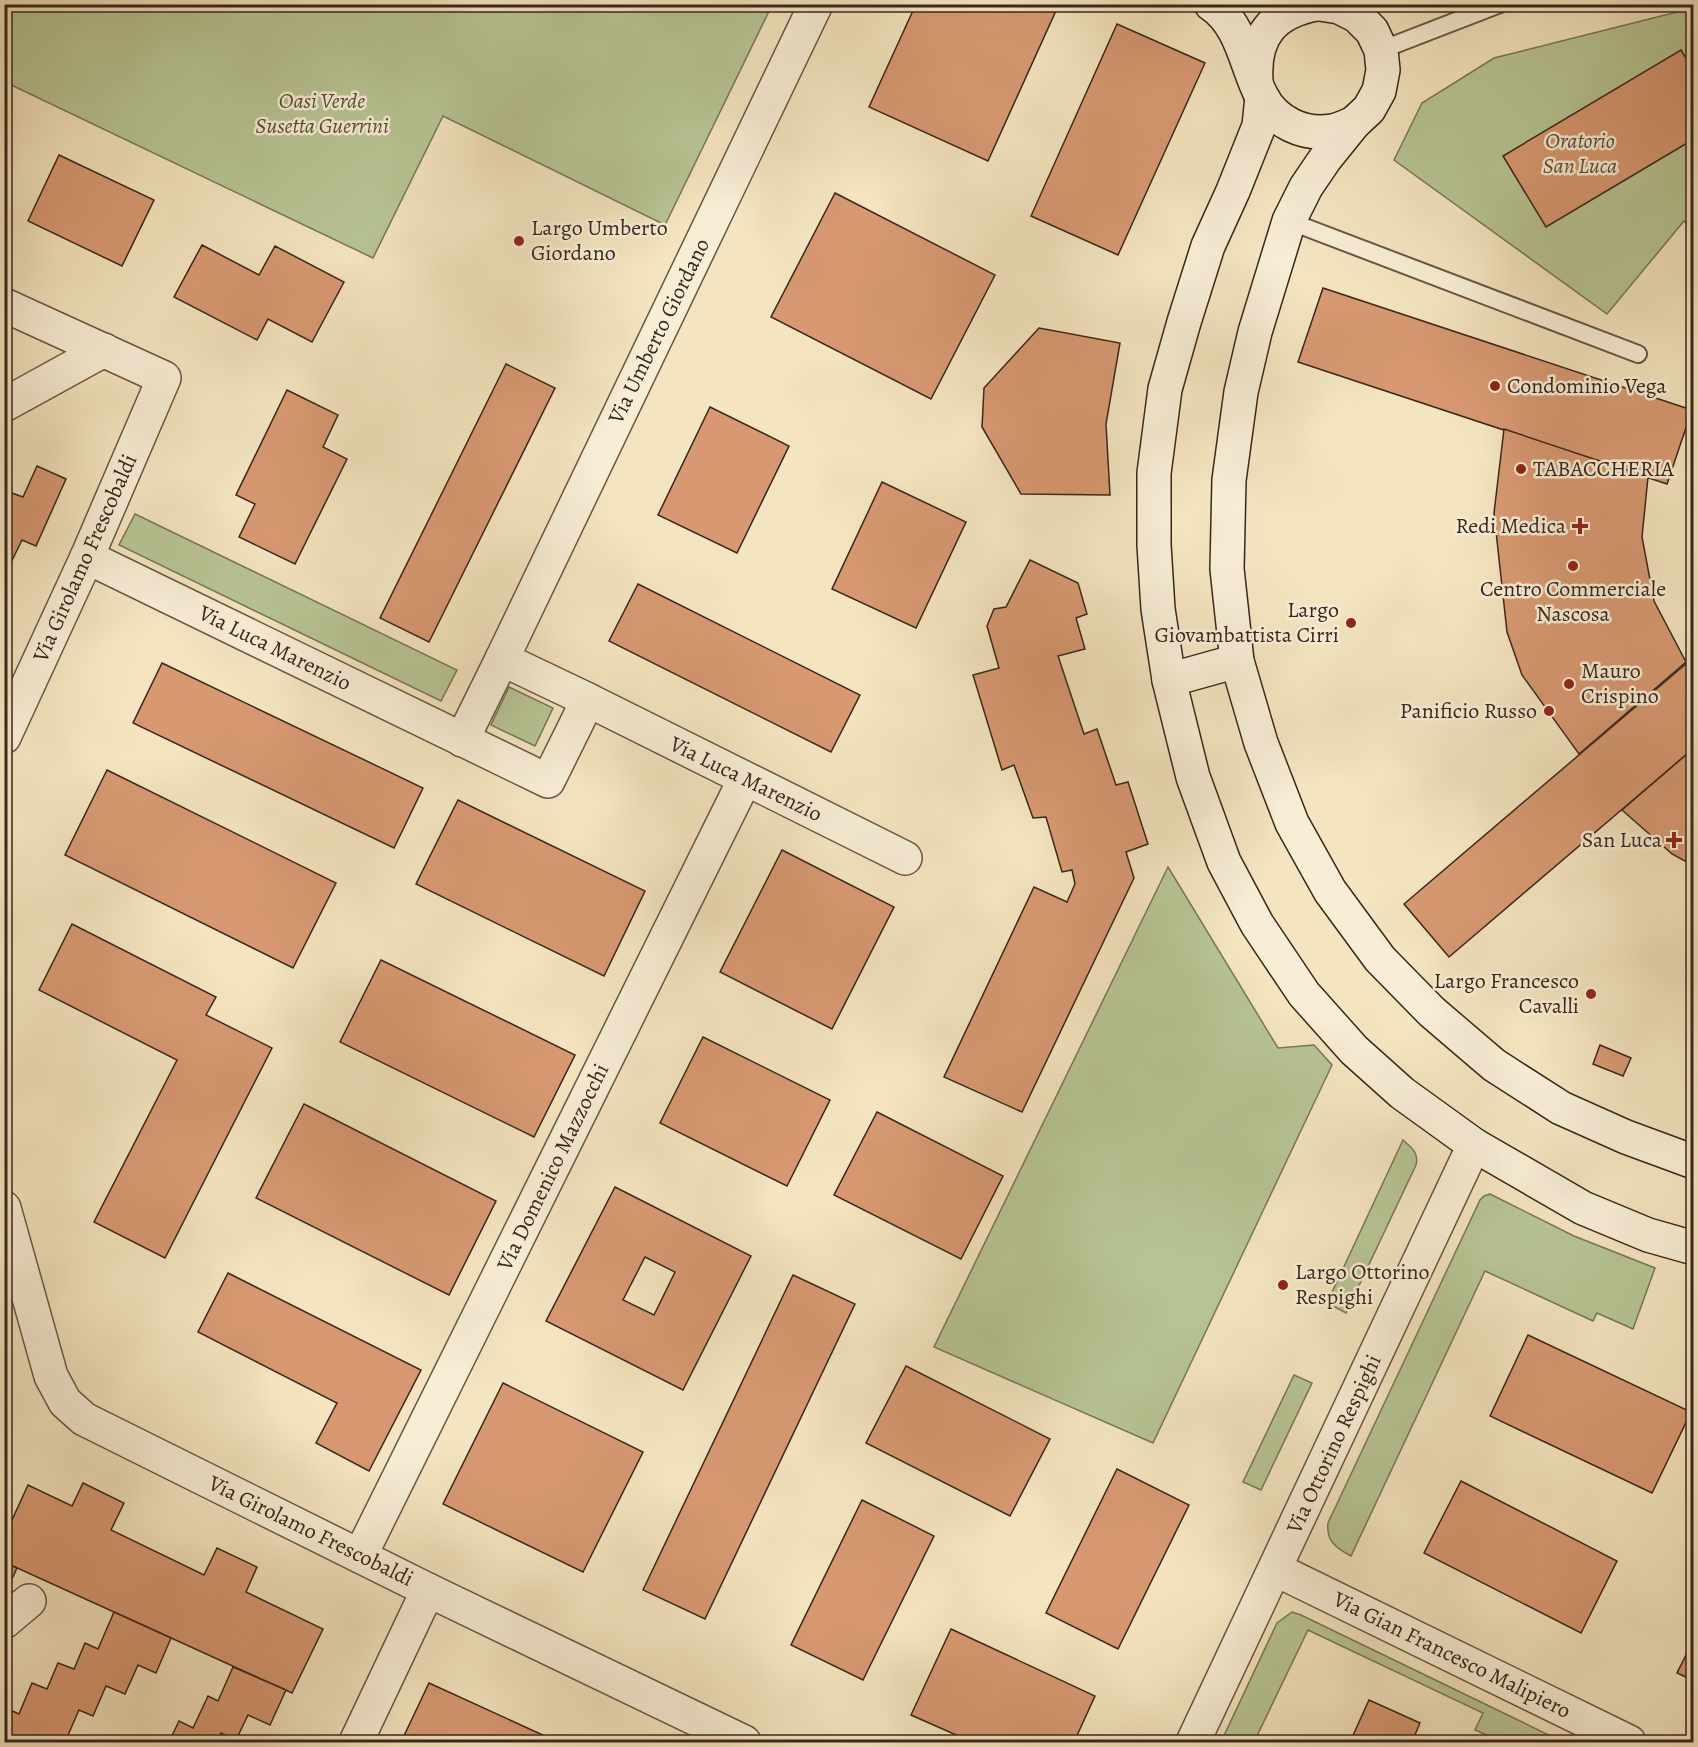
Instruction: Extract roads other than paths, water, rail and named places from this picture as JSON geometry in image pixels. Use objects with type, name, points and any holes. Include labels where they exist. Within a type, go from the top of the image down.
[{"type":"street","name":"Via Umberto Giordano","points":[[502,659],[816,4]]},
{"type":"street","points":[[1211,4],[1224,13],[1236,31],[1259,90],[1275,114],[1292,127],[1312,132],[1334,131],[1354,123]]},
{"type":"street","points":[[1694,1162],[1626,1137],[1561,1108],[1494,1065],[1432,1012],[1380,959],[1330,891],[1292,823],[1261,743],[1237,661],[1227,569],[1229,480],[1241,392],[1255,332],[1289,221],[1312,178],[1354,123],[1369,109],[1379,91],[1383,70],[1381,50],[1372,31],[1357,16],[1339,7],[1307,5],[1281,16],[1268,29],[1259,46],[1255,63],[1259,90],[1259,126],[1208,246],[1165,389],[1154,473],[1154,545],[1158,609],[1169,680],[1193,777],[1224,862],[1257,924],[1304,994],[1354,1050],[1402,1093],[1474,1145],[1583,1208],[1648,1234],[1694,1248]]},
{"type":"street","points":[[4,305],[104,350]]},
{"type":"street","points":[[4,405],[104,350]]},
{"type":"street","name":"Via Girolamo Frescobaldi","points":[[4,737],[87,557],[164,378],[104,350]]},
{"type":"street","name":"Via Luca Marenzio","points":[[87,557],[548,782],[588,700]]},
{"type":"street","name":"Via Luca Marenzio","points":[[502,659],[905,858]]},
{"type":"street","points":[[462,740],[502,659]]},
{"type":"street","points":[[1169,680],[1237,661]]},
{"type":"street","name":"Via Domenico Mazzocchi","points":[[360,1556],[745,779]]},
{"type":"street","name":"Via Ottorino Respighi","points":[[1193,1743],[1474,1145]]},
{"type":"street","name":"Via Girolamo Frescobaldi","points":[[4,1208],[51,1376],[65,1402],[84,1419],[428,1590],[744,1743]]},
{"type":"street","name":"Via Gian Francesco Malipiero","points":[[1275,1569],[1629,1743]]},
{"type":"street","points":[[356,1743],[428,1590]]},
{"type":"street","points":[[4,1622],[29,1601]]},
{"type":"lane","points":[[1381,50],[1500,4]]},
{"type":"lane","points":[[1289,221],[1638,354]]},
{"type":"place","name":"Largo Umberto Giordano","points":[[519,241]]},
{"type":"place","name":"Condominio Vega","points":[[1495,386]]},
{"type":"place","name":"TABACCHERIA","points":[[1521,469]]},
{"type":"place","name":"Redi Medica","points":[[1580,526]]},
{"type":"place","name":"Centro Commerciale Nascosa","points":[[1573,566]]},
{"type":"place","name":"Largo Giovambattista Cirri","points":[[1351,623]]},
{"type":"place","name":"Mauro Crispino","points":[[1569,684]]},
{"type":"place","name":"Panificio Russo","points":[[1549,711]]},
{"type":"place","name":"San Luca","points":[[1674,840]]},
{"type":"place","name":"Largo Francesco Cavalli","points":[[1591,994]]},
{"type":"place","name":"Largo Ottorino Respighi","points":[[1283,1285]]},
{"type":"park label","name":"Oasi Verde Susetta Guerrini","points":[[322,114]]},
{"type":"park label","name":"Oratorio San Luca","points":[[1580,154]]}]
